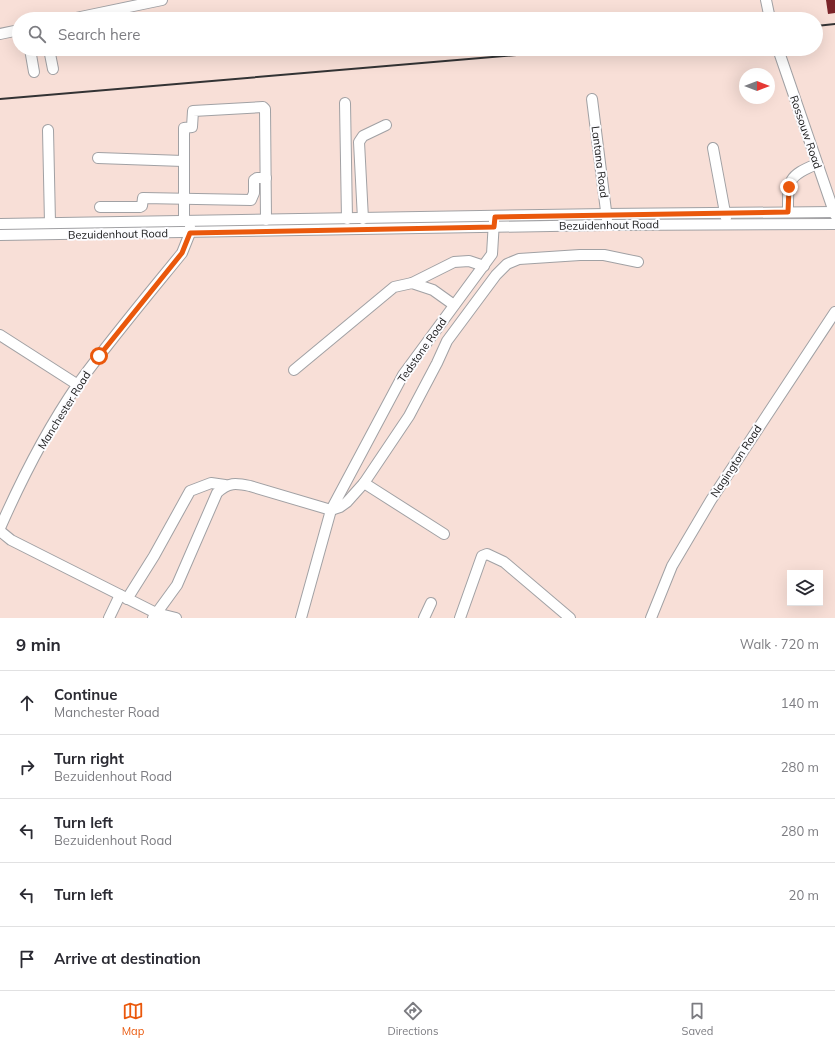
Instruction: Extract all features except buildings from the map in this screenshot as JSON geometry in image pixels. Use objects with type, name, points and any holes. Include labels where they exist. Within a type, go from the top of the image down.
[{"type":"street","points":[[105,12],[162,0]]},
{"type":"street","points":[[766,0],[769,12]]},
{"type":"street","points":[[0,34],[12,31]]},
{"type":"street","points":[[31,56],[34,72]]},
{"type":"street","points":[[50,56],[53,70]]},
{"type":"street","name":"Rossouw Road","points":[[780,56],[834,214]]},
{"type":"street","name":"Lantana Road","points":[[592,99],[608,225]]},
{"type":"street","points":[[345,102],[347,219]]},
{"type":"street","name":"Manchester Road","points":[[0,528],[24,474],[78,385],[182,253],[190,233],[184,199],[184,128],[192,126],[193,110],[263,107],[265,109],[266,178]]},
{"type":"street","points":[[365,222],[359,142],[363,136],[386,125]]},
{"type":"street","points":[[48,130],[52,223],[54,234]]},
{"type":"street","points":[[713,148],[726,224]]},
{"type":"street","points":[[98,158],[183,161]]},
{"type":"street","points":[[788,212],[788,191],[795,174],[817,164]]},
{"type":"street","points":[[100,207],[140,207],[142,206],[143,198],[250,200],[254,193],[254,180],[257,178],[266,178],[269,220],[272,231]]},
{"type":"street","name":"Bezuidenhout Road","points":[[0,235],[272,231],[365,222],[525,216],[788,212],[834,214]]},
{"type":"street","points":[[525,216],[526,227]]},
{"type":"street","name":"Tedstone Road","points":[[301,618],[331,510],[403,375],[492,254],[495,217]]},
{"type":"street","name":"Bezuidenhout Road","points":[[0,224],[347,219],[365,222],[494,227],[835,224]]},
{"type":"street","points":[[109,618],[127,598],[154,556],[190,491],[211,482],[225,485],[238,484],[250,486],[331,510],[340,507],[347,502],[364,483],[409,416],[437,363],[447,340],[496,275],[507,264],[519,259],[580,255],[604,255],[638,262]]},
{"type":"street","points":[[294,370],[394,287],[412,283],[454,262],[469,261],[484,266]]},
{"type":"street","points":[[412,283],[433,290],[454,305]]},
{"type":"street","name":"Nagington Road","points":[[651,618],[672,566],[699,519],[835,312]]},
{"type":"street","points":[[0,335],[78,385]]},
{"type":"street","points":[[364,483],[444,534]]},
{"type":"street","points":[[152,613],[177,585],[217,493],[225,485]]},
{"type":"street","points":[[0,531],[11,540],[127,598],[152,613],[176,618]]},
{"type":"street","points":[[460,618],[482,556],[487,554],[504,562],[570,618]]},
{"type":"street","points":[[424,618],[431,603]]},
{"type":"shaded area","points":[[0,0],[835,0],[835,618],[0,618]]},
{"type":"railway","points":[[823,25],[835,24]]},
{"type":"railway","points":[[0,99],[505,56]]},
{"type":"route","points":[[99,356],[182,253],[190,233],[494,227],[495,217],[788,212],[789,187]]}]
